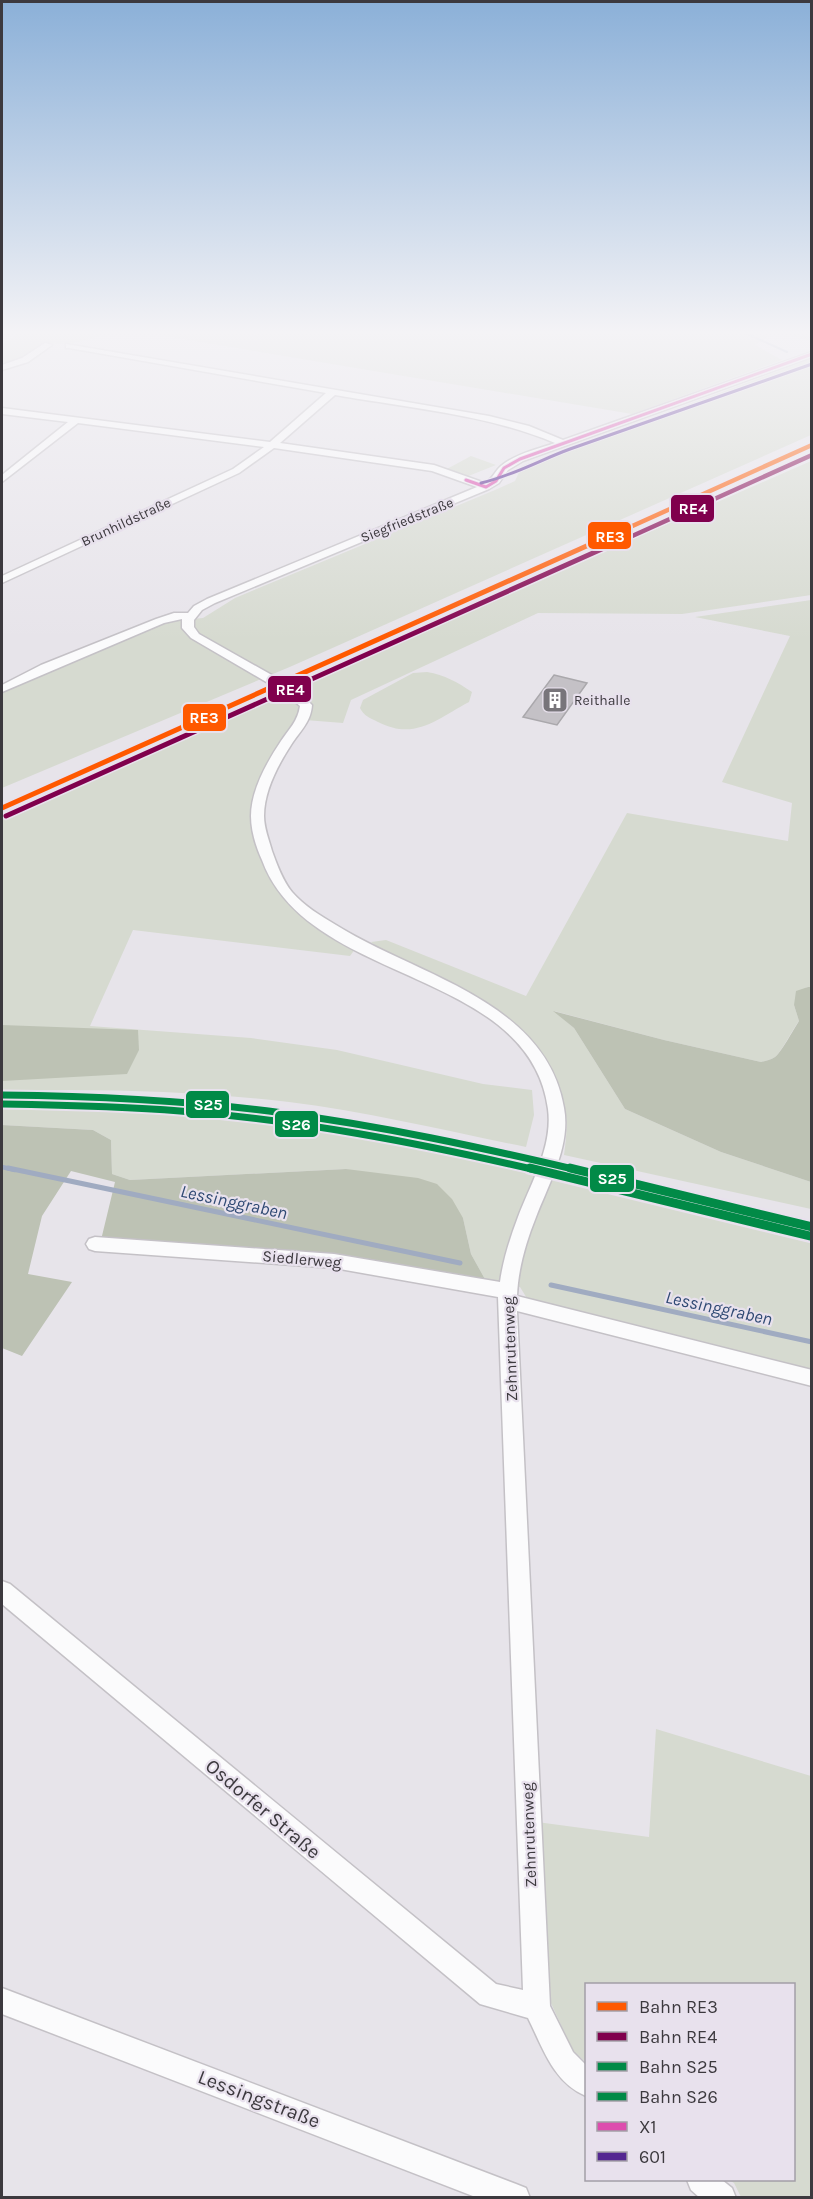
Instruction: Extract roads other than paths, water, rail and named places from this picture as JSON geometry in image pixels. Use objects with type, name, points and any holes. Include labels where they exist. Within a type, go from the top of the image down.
[{"type":"street","points":[[2,479],[58,435]]},
{"type":"street","points":[[191,435],[389,460],[434,468],[486,487]]},
{"type":"street","name":"Brunhildstraße","points":[[2,580],[236,471],[257,458],[285,435]]},
{"type":"street","points":[[541,435],[562,443]]},
{"type":"street","name":"Siegfriedstraße","points":[[2,689],[45,668],[160,621],[174,616],[189,616],[198,608],[211,602],[486,487],[496,480],[504,468],[520,459],[586,435]]},
{"type":"street","name":"Zehnrutenweg","points":[[189,616],[188,628],[195,636],[289,690],[306,705],[305,720],[283,747],[265,784],[258,821],[267,861],[292,901],[358,945],[475,1002],[514,1031],[534,1054],[551,1087],[556,1107],[557,1128],[547,1166],[526,1220],[507,1296],[537,2007],[563,2062],[585,2081]]},
{"type":"street","name":"Siedlerweg","points":[[95,1244],[334,1261],[507,1296],[812,1378]]},
{"type":"street","name":"Osdorfer Straße","points":[[2,1591],[489,1995],[537,2007]]},
{"type":"street","name":"Lessingstraße","points":[[2,2001],[516,2198]]},
{"type":"street","points":[[702,2181],[722,2197]]},
{"type":"waterway","name":"Lessinggraben","points":[[2,1167],[15,1170]]},
{"type":"waterway","name":"Lessinggraben","points":[[8,1168],[460,1263]]},
{"type":"waterway","name":"Lessinggraben","points":[[551,1285],[812,1342]]},
{"type":"rail line","name":"RE3","points":[[2,808],[812,445]]},
{"type":"rail line","name":"RE4","points":[[6,816],[812,455]]},
{"type":"rail line","name":"S25","points":[[2,1095],[104,1097],[180,1102],[359,1124],[586,1172],[812,1227]]},
{"type":"rail line","name":"S26","points":[[2,1104],[104,1106],[180,1111],[358,1133],[585,1181],[810,1236]]},
{"type":"place","name":"Reithalle","points":[[555,700]]}]
